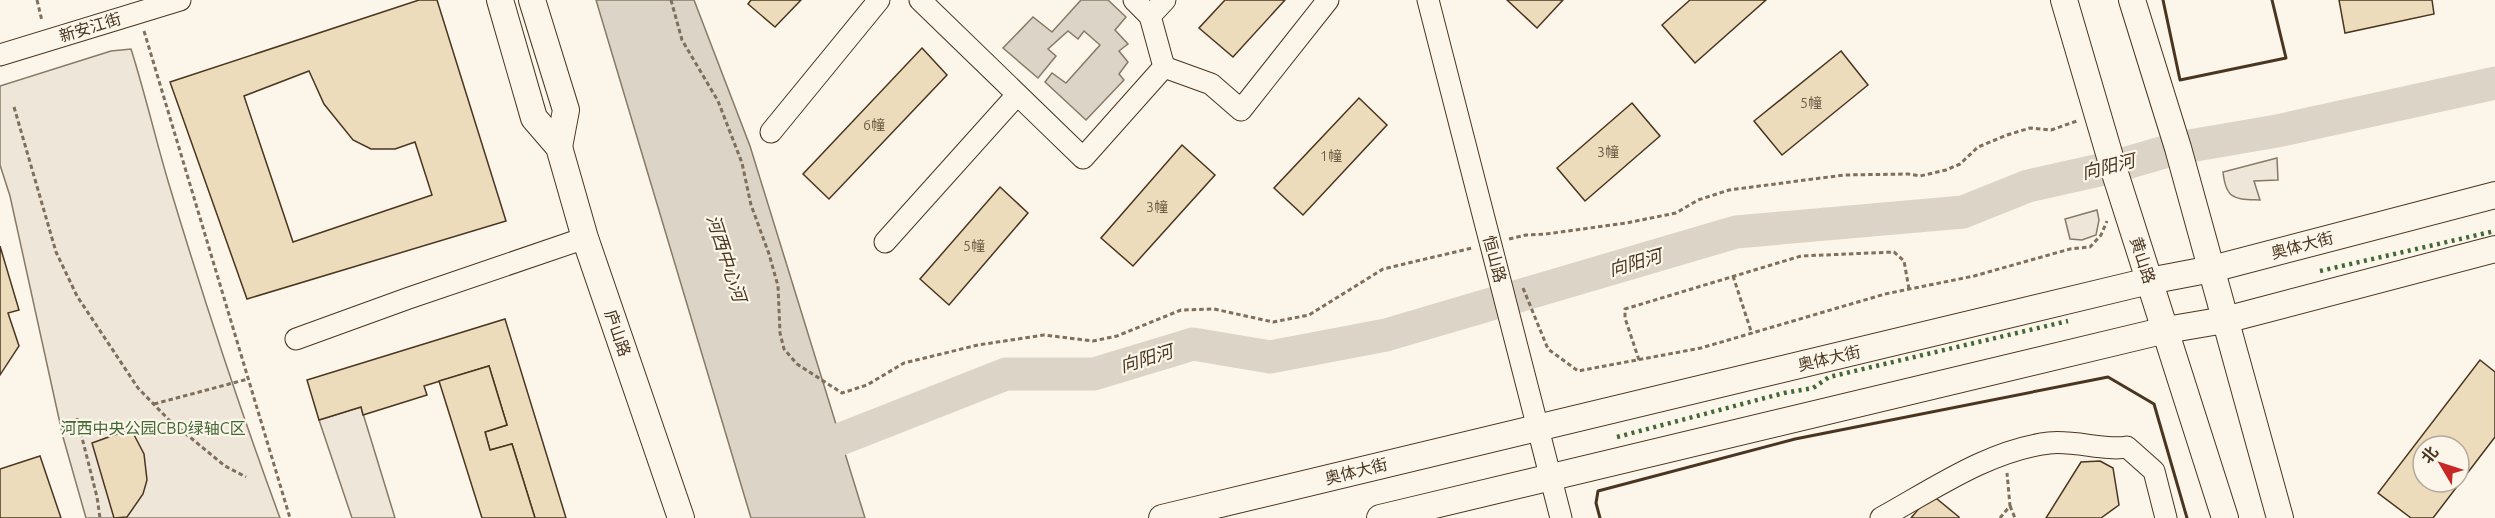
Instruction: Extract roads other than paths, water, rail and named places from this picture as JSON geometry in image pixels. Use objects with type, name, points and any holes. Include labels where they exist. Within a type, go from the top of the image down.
[{"type":"main road","name":"庐山路","points":[[500,0],[534,118],[559,147],[585,238],[681,518]]},
{"type":"main road","name":"庐山路","points":[[532,0],[566,110],[559,147]]},
{"type":"main road","name":"黄山路","points":[[2064,0],[2149,281],[2225,518]]},
{"type":"main road","points":[[2132,0],[2212,269],[2280,518]]},
{"type":"main road","name":"奥体大街","points":[[1162,518],[2149,281],[2212,269],[2495,195]]},
{"type":"main road","points":[[1380,518],[2166,330],[2225,320],[2495,249]]},
{"type":"street","name":"新安江街","points":[[0,55],[180,0]]},
{"type":"street","points":[[771,132],[879,0]]},
{"type":"street","points":[[920,0],[1083,158],[1164,67]]},
{"type":"street","points":[[1134,0],[1150,16],[1164,67]]},
{"type":"street","points":[[1150,16],[1165,0]]},
{"type":"street","points":[[1164,67],[1211,84],[1241,110],[1328,0]]},
{"type":"street","name":"恒山路","points":[[1428,0],[1499,242],[1537,428],[1561,518]]},
{"type":"street","points":[[885,242],[1017,94]]},
{"type":"street","points":[[296,339],[387,305],[585,238]]},
{"type":"street","points":[[1881,518],[1947,479],[2003,456],[2048,443],[2070,442],[2118,449],[2127,447],[2154,471],[2166,518]]},
{"type":"water","name":"河西中心河","points":[[596,0],[694,0],[750,146],[865,518],[751,518]]},
{"type":"water","points":[[1081,0],[1108,0],[1126,17],[1115,30],[1128,44],[1119,51],[1128,62],[1119,74],[1124,80],[1086,120],[1045,82],[1052,73],[1066,83],[1100,45],[1084,31],[1078,39],[1068,31],[1048,49],[1056,56],[1038,78],[1003,48],[1033,17],[1052,32]]},
{"type":"waterway","name":"向阳河","points":[[800,455],[1006,374],[1094,374],[1193,344],[1270,357],[1386,335],[1736,232],[1963,212],[2028,186],[2113,167],[2178,148],[2277,131],[2495,83]]},
{"type":"park label","name":"河西中央公园CBD绿轴C区","points":[[153,428]]}]
